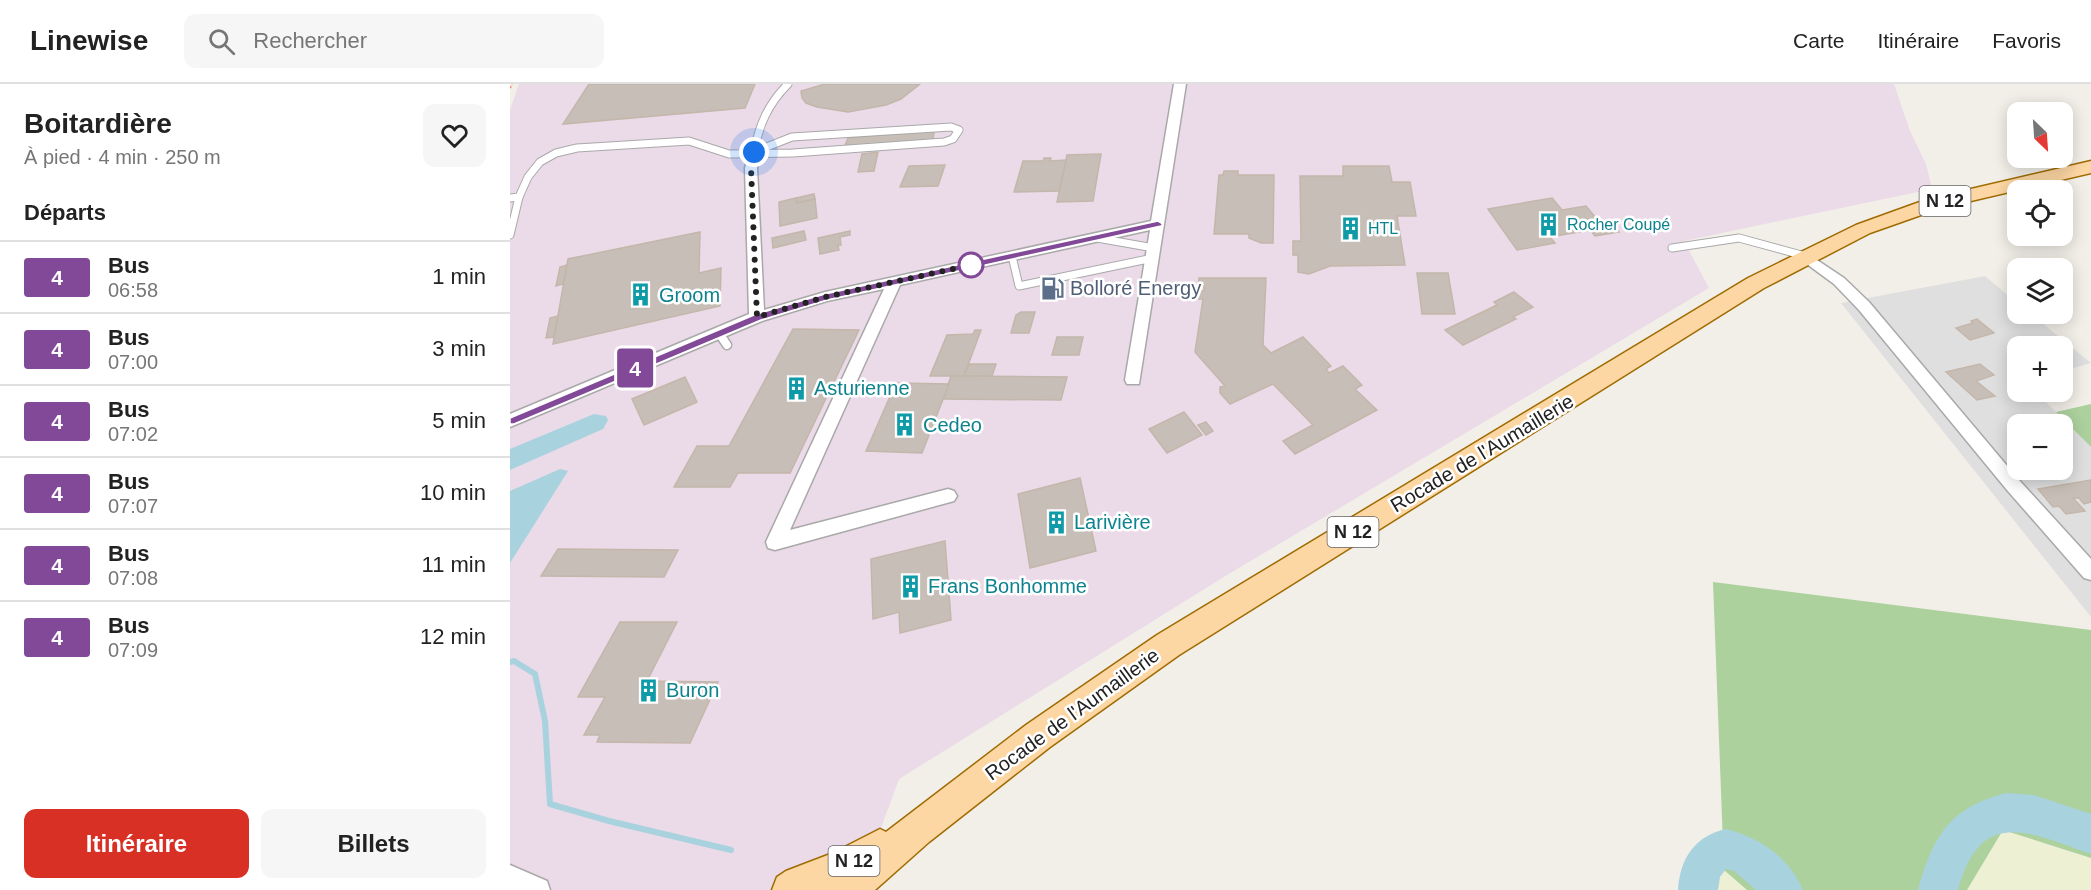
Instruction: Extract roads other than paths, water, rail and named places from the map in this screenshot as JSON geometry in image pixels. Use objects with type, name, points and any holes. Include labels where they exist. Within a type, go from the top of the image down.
[{"type":"main road","name":"Rocade de l'Aumaillerie","points":[[848,890],[916,829],[1038,736],[1168,645],[1653,349],[1756,283],[1805,256],[1863,229],[1935,203],[2091,167]]},
{"type":"main road","name":"Rocade de l'Aumaillerie","points":[[790,890],[843,867],[916,829]]},
{"type":"street","points":[[1133,380],[1180,84]]},
{"type":"street","points":[[754,152],[751,168],[757,317]]},
{"type":"street","points":[[510,421],[723,339],[757,317],[825,297],[1158,224]]},
{"type":"street","points":[[1805,256],[1839,281],[1864,306],[2013,485],[2091,572]]},
{"type":"street","points":[[895,282],[776,542],[948,496]]},
{"type":"street","points":[[510,877],[538,890]]},
{"type":"lane","points":[[754,152],[766,110],[776,95],[788,84]]},
{"type":"lane","points":[[510,235],[519,197],[541,159],[561,150],[689,141],[729,154],[793,153],[926,144],[953,139],[959,130],[951,126],[792,137],[754,152]]},
{"type":"lane","points":[[510,198],[519,197]]},
{"type":"lane","points":[[1097,238],[1153,253]]},
{"type":"lane","points":[[1672,248],[1739,238],[1805,256]]},
{"type":"lane","points":[[1012,256],[1019,286],[1153,253]]},
{"type":"water","points":[[594,414],[606,416],[608,420],[603,429],[510,470],[510,449]]},
{"type":"water","points":[[560,469],[568,471],[510,563],[510,491]]},
{"type":"waterway","points":[[510,662],[514,661],[535,674],[545,721],[550,804],[609,821],[731,850]]},
{"type":"waterway","points":[[1938,890],[1946,863],[1954,847],[1972,828],[1994,816],[2020,812],[2034,814],[2091,834]]},
{"type":"waterway","points":[[1698,890],[1701,874],[1708,859],[1716,851],[1726,849],[1748,857],[1783,890]]},
{"type":"place","name":"Rocher Coupé","points":[[1549,224]]},
{"type":"place","name":"HTL","points":[[1350,228]]},
{"type":"place","name":"Bolloré Energy","points":[[1052,288]]},
{"type":"place","name":"Groom","points":[[641,295]]},
{"type":"place","name":"Asturienne","points":[[796,388]]},
{"type":"place","name":"Cedeo","points":[[905,425]]},
{"type":"place","name":"Larivière","points":[[1056,522]]},
{"type":"place","name":"Frans Bonhomme","points":[[910,586]]},
{"type":"place","name":"Buron","points":[[648,690]]}]
